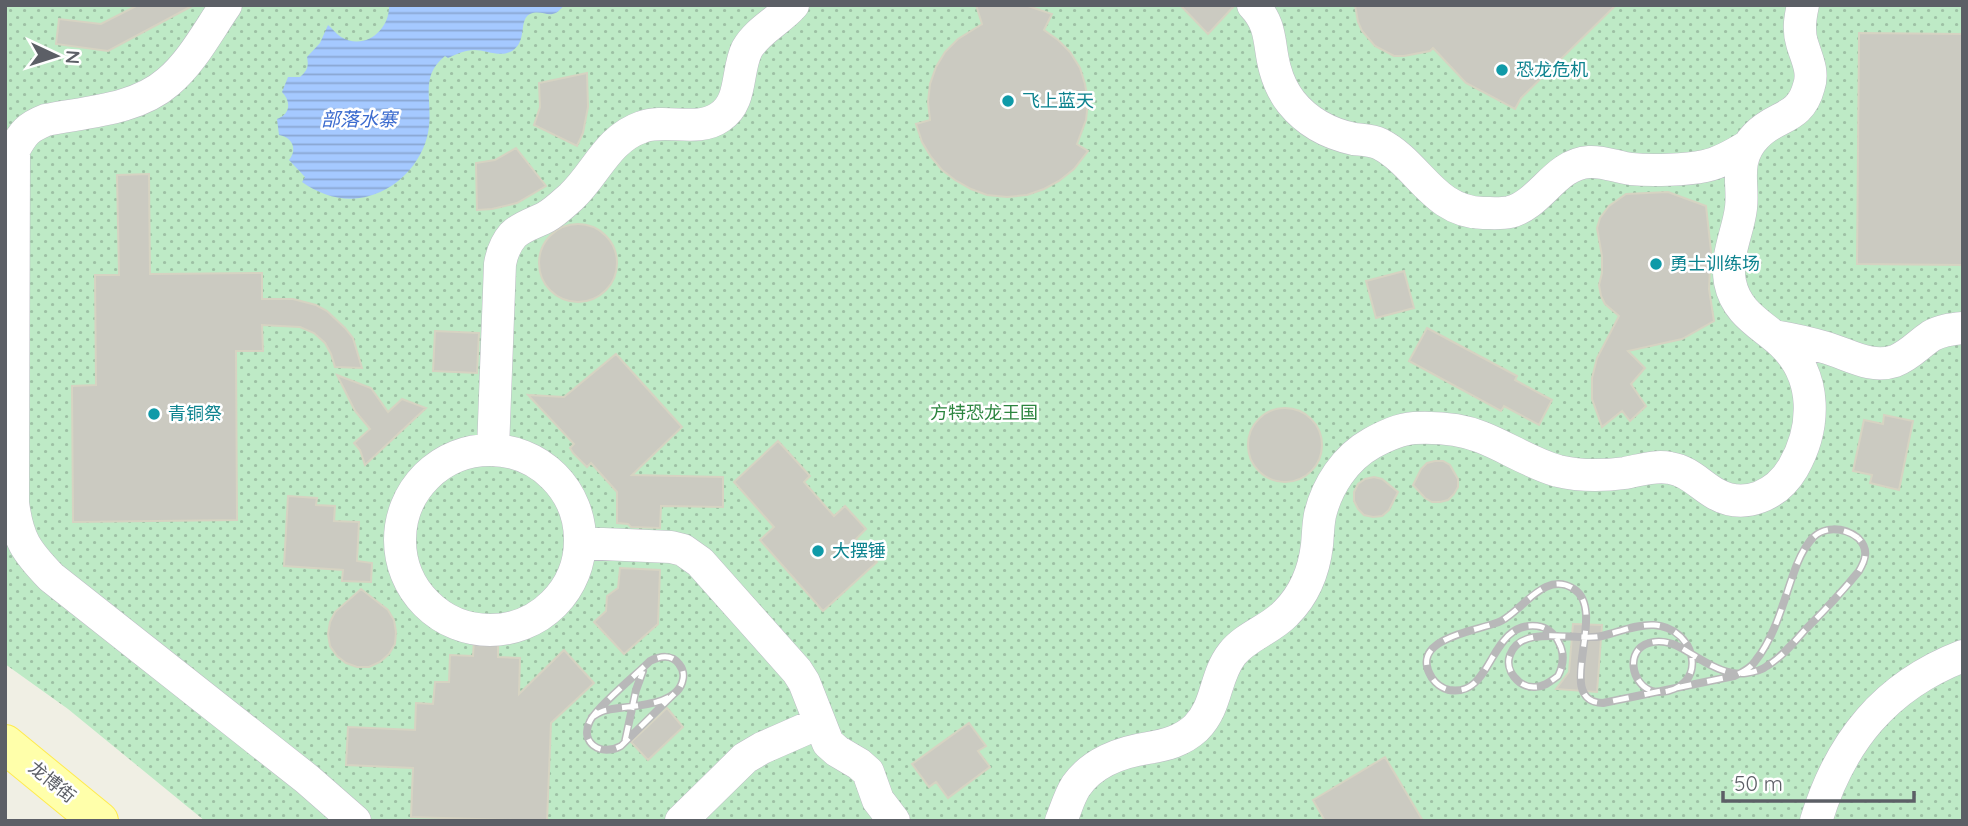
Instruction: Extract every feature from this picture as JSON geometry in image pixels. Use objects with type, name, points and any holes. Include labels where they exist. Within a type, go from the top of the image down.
[{"type":"main road","name":"龙博街","points":[[5,744],[99,821]]},
{"type":"lane","points":[[226,5],[186,63],[167,83],[126,104],[46,120],[34,125],[22,135],[14,150],[13,503],[16,523],[26,549],[51,577],[307,779],[355,821]]},
{"type":"lane","points":[[493,449],[499,264],[507,243],[518,230],[545,217],[572,197],[605,153],[630,131],[646,125],[706,124],[727,112],[737,90],[748,48],[759,34],[793,5]]},
{"type":"lane","points":[[1253,5],[1262,15],[1269,30],[1274,69],[1291,102],[1306,117],[1338,135],[1377,142],[1394,152],[1440,198],[1456,208],[1476,213],[1510,212],[1531,201],[1573,165],[1588,162],[1648,170],[1706,166],[1731,156],[1748,145]]},
{"type":"lane","points":[[1061,821],[1078,783],[1104,762],[1130,751],[1165,746],[1179,740],[1205,718],[1214,701],[1224,667],[1231,656],[1240,645],[1271,627],[1300,597],[1313,565],[1319,520],[1329,489],[1350,460],[1364,448],[1394,432],[1409,428],[1440,428],[1477,435],[1519,456],[1558,471],[1601,475],[1664,466],[1681,470],[1721,497],[1748,500],[1761,497],[1786,481],[1804,446],[1811,408],[1808,388],[1802,369],[1791,352],[1746,315],[1737,302],[1730,285],[1728,266],[1741,212],[1742,160],[1748,145],[1766,126],[1792,114],[1801,105],[1812,77],[1801,39],[1803,5]]},
{"type":"lane","points":[[1692,167],[1710,171],[1724,179],[1738,198],[1741,212]]},
{"type":"lane","points":[[1774,336],[1805,342],[1874,363],[1894,361],[1931,337],[1946,330],[1963,328]]},
{"type":"lane","points":[[493,449],[529,458],[546,468],[559,481],[577,514],[580,543],[575,570],[556,602],[541,615],[524,624],[507,629],[488,630],[469,628],[443,617],[421,598],[411,583],[400,547],[405,509],[413,492],[425,477],[448,460],[474,451],[493,449]]},
{"type":"lane","points":[[580,543],[671,547],[700,562],[797,671],[828,743],[868,772],[878,800],[894,821]]},
{"type":"lane","points":[[1816,821],[1831,777],[1861,729],[1897,692],[1915,679],[1963,656]]},
{"type":"lane","points":[[681,821],[745,758],[819,723]]},
{"type":"green space","name":"方特恐龙王国","points":[[5,5],[1963,5],[1963,821],[205,821],[68,709],[5,664]]},
{"type":"water","name":"部落水寨","points":[[389,5],[564,5],[555,13],[535,13],[526,17],[520,42],[512,51],[503,54],[479,50],[461,52],[448,58],[445,56],[437,64],[430,80],[427,138],[417,160],[401,179],[380,192],[360,198],[326,194],[302,182],[305,177],[289,160],[293,152],[292,144],[279,135],[277,119],[285,114],[288,107],[282,92],[288,77],[300,77],[306,71],[307,57],[320,43],[328,25],[339,36],[350,41],[367,40],[381,30]]},
{"type":"building","points":[[138,5],[194,5],[108,51],[56,44],[59,19],[101,24]]},
{"type":"building","name":"飞上蓝天","points":[[976,5],[1025,5],[1052,14],[1044,30],[1070,52],[1080,68],[1085,84],[1088,102],[1086,120],[1077,144],[1088,151],[1074,169],[1059,181],[1027,195],[987,195],[955,180],[931,157],[916,124],[930,120],[930,84],[945,52],[958,39],[982,24]]},
{"type":"building","points":[[1180,5],[1235,5],[1208,34]]},
{"type":"building","name":"恐龙危机","points":[[1355,5],[1616,5],[1521,98],[1515,109],[1466,83],[1433,48],[1430,51],[1394,56],[1375,46],[1362,31]]},
{"type":"building","points":[[1859,33],[1963,34],[1963,265],[1857,264]]},
{"type":"building","points":[[587,73],[588,107],[583,133],[577,146],[534,125],[540,107],[539,83]]},
{"type":"building","points":[[516,148],[546,186],[517,203],[477,210],[476,163],[495,160]]},
{"type":"building","name":"青铜祭","points":[[149,174],[150,274],[262,273],[262,299],[293,299],[327,311],[353,338],[362,368],[335,367],[325,343],[314,333],[300,327],[262,325],[263,351],[236,351],[237,520],[73,522],[72,386],[96,385],[95,275],[119,275],[117,175]]},
{"type":"building","name":"勇士训练场","points":[[1668,192],[1706,206],[1711,251],[1709,289],[1714,321],[1682,339],[1628,351],[1645,368],[1631,384],[1646,406],[1630,421],[1622,411],[1602,427],[1592,399],[1592,378],[1597,358],[1619,316],[1605,304],[1601,296],[1599,285],[1602,256],[1597,228],[1600,218],[1609,206],[1626,194]]},
{"type":"building","points":[[578,224],[593,227],[610,241],[617,263],[614,278],[600,295],[578,302],[563,299],[546,285],[539,263],[542,248],[556,231]]},
{"type":"building","points":[[1404,271],[1414,308],[1376,318],[1366,281]]},
{"type":"building","points":[[1427,328],[1517,376],[1515,380],[1552,400],[1539,425],[1504,406],[1501,411],[1409,361]]},
{"type":"building","points":[[435,331],[479,333],[477,373],[433,371]]},
{"type":"building","points":[[616,354],[682,427],[632,475],[723,477],[723,507],[661,506],[660,528],[631,527],[617,523],[617,492],[591,463],[587,467],[573,453],[570,448],[574,444],[528,395],[564,397]]},
{"type":"building","points":[[337,375],[371,388],[388,412],[402,399],[426,408],[365,465],[360,450],[354,443],[370,429],[355,411]]},
{"type":"building","points":[[1285,408],[1299,411],[1311,419],[1319,431],[1322,445],[1319,459],[1311,471],[1299,479],[1285,482],[1271,479],[1259,471],[1251,459],[1248,445],[1251,431],[1259,419],[1271,411]]},
{"type":"building","points":[[1884,415],[1913,421],[1899,490],[1870,483],[1872,475],[1853,471],[1864,420],[1883,424]]},
{"type":"building","name":"大摆锤","points":[[778,441],[810,476],[804,482],[834,516],[845,506],[866,529],[856,539],[877,562],[823,611],[760,540],[774,527],[734,482]]},
{"type":"building","points":[[1435,461],[1450,465],[1458,479],[1454,494],[1448,500],[1440,502],[1425,498],[1413,485],[1421,469],[1427,463]]},
{"type":"building","points":[[1374,477],[1382,479],[1398,492],[1389,510],[1382,516],[1373,517],[1364,515],[1358,509],[1354,492],[1358,484]]},
{"type":"building","points":[[288,496],[317,498],[316,505],[335,506],[334,521],[359,522],[357,561],[372,563],[371,582],[342,581],[343,570],[284,566]]},
{"type":"building","points":[[620,568],[660,570],[658,624],[624,654],[594,622],[606,611],[607,596],[618,588]]},
{"type":"building","points":[[361,589],[388,610],[394,620],[396,632],[395,644],[389,654],[369,667],[357,667],[337,656],[330,646],[328,634],[335,612]]},
{"type":"building","points":[[1573,624],[1602,625],[1597,692],[1556,689],[1569,672]]},
{"type":"building","points":[[474,639],[498,640],[498,657],[520,658],[519,694],[564,650],[594,683],[551,723],[547,821],[411,817],[413,768],[346,765],[348,727],[415,730],[416,703],[433,704],[435,682],[449,682],[450,655],[473,656]]},
{"type":"building","points":[[667,708],[683,727],[648,760],[631,742]]},
{"type":"building","points":[[969,723],[986,746],[978,751],[990,767],[948,798],[936,782],[929,787],[912,764]]},
{"type":"building","points":[[1385,757],[1423,821],[1325,821],[1313,800]]},
{"type":"railway","points":[[1858,538],[1833,529],[1821,532],[1810,541],[1798,562],[1778,619],[1763,651],[1752,665],[1741,673],[1737,674],[1734,676],[1603,703],[1589,699],[1582,688],[1581,673],[1582,654],[1585,635],[1586,616],[1583,600],[1574,589],[1563,584],[1544,588],[1501,621],[1449,638],[1437,645],[1429,653],[1427,664],[1432,678],[1439,686],[1449,690],[1464,689],[1475,683],[1509,635],[1521,628],[1537,626],[1554,635],[1556,638],[1562,650],[1563,658],[1558,676],[1538,687],[1529,687],[1518,681],[1509,666],[1510,655],[1516,645],[1526,639],[1551,636],[1565,636],[1579,637],[1591,637],[1602,636],[1654,625],[1668,628],[1679,635],[1687,645],[1691,656],[1692,667],[1681,686],[1654,692],[1639,682],[1634,667],[1636,652],[1649,643],[1675,645],[1687,651],[1692,655],[1710,665],[1728,672],[1734,673],[1741,674],[1758,671],[1788,649],[1859,571],[1865,554],[1864,546],[1858,538]]},
{"type":"railway","points":[[592,717],[594,716],[596,715],[597,714],[605,710],[651,704],[672,695],[683,679],[680,666],[669,657],[650,661],[594,715],[590,721],[587,729],[587,736],[594,746],[613,749],[621,746],[678,690]]},
{"type":"railway","points":[[625,741],[643,671]]},
{"type":"place","name":"恐龙危机","points":[[1502,70]]},
{"type":"place","name":"飞上蓝天","points":[[1008,101]]},
{"type":"place","name":"勇士训练场","points":[[1656,264]]},
{"type":"place","name":"青铜祭","points":[[154,414]]},
{"type":"place","name":"大摆锤","points":[[818,551]]}]
